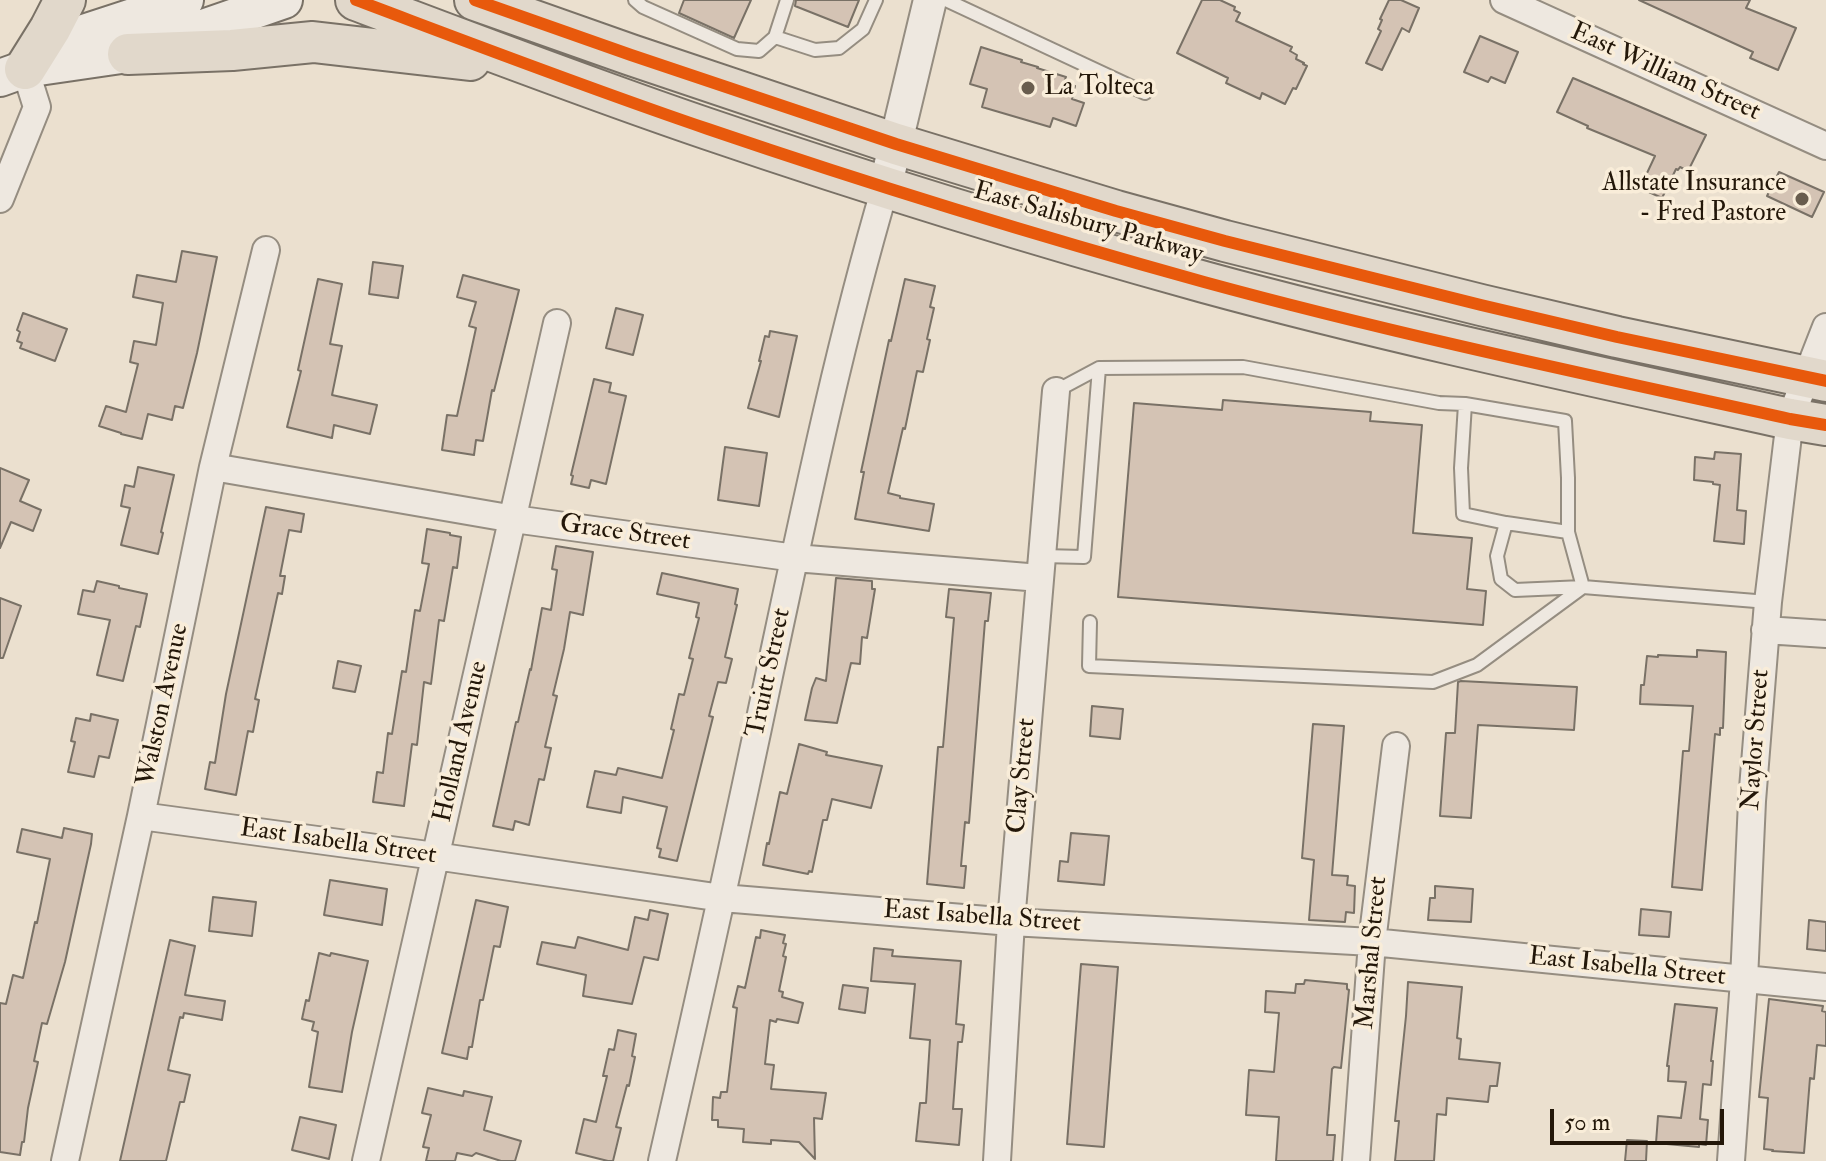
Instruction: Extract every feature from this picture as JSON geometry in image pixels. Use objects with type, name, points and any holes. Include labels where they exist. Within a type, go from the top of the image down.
[{"type":"main road","points":[[12,74],[50,29],[65,0]]},
{"type":"main road","points":[[12,74],[56,42],[185,0]]},
{"type":"main road","points":[[128,54],[284,0]]},
{"type":"main road","name":"East Salisbury Parkway","points":[[356,0],[707,129],[885,188],[1203,282],[1455,346],[1808,422]]},
{"type":"main road","name":"East Salisbury Parkway","points":[[475,0],[896,144],[1116,211],[1602,333],[1816,379]]},
{"type":"main road","points":[[531,0],[576,16],[631,55]]},
{"type":"main road","points":[[12,74],[128,54],[232,50],[313,42],[535,68]]},
{"type":"street","points":[[885,188],[930,0]]},
{"type":"street","name":"East William Street","points":[[1504,0],[1826,146]]},
{"type":"street","points":[[0,199],[37,107],[12,74]]},
{"type":"street","name":"Truitt Street","points":[[662,1161],[856,291],[885,188]]},
{"type":"street","name":"Walston Avenue","points":[[65,1161],[213,467],[266,250]]},
{"type":"street","name":"Holland Avenue","points":[[366,1161],[557,323]]},
{"type":"street","name":"Naylor Street","points":[[1731,1161],[1744,980],[1752,801],[1768,602],[1826,327]]},
{"type":"street","name":"Clay Street","points":[[997,1161],[1011,922],[1056,391]]},
{"type":"street","name":"Grace Street","points":[[213,467],[514,519],[795,558],[1041,567]]},
{"type":"street","points":[[1765,630],[1826,634]]},
{"type":"street","name":"Marshal Street","points":[[1356,1161],[1372,942],[1396,746]]},
{"type":"street","name":"East Isabella Street","points":[[141,816],[722,898],[1011,922],[1372,942],[1826,987]]},
{"type":"lane","points":[[635,0],[643,7],[737,49],[759,51],[775,37],[787,0]]},
{"type":"lane","points":[[946,0],[1145,93]]},
{"type":"lane","points":[[775,37],[815,50],[839,48],[863,29],[874,5],[857,5]]},
{"type":"lane","points":[[1056,391],[1099,368],[1243,367],[1439,403],[1465,404],[1565,421],[1568,532],[1583,587]]},
{"type":"lane","points":[[1041,567],[1084,557],[1099,368]]},
{"type":"lane","points":[[1465,404],[1461,468],[1463,514],[1568,532]]},
{"type":"lane","points":[[1506,523],[1497,556],[1501,579],[1515,590],[1583,587],[1768,602]]},
{"type":"lane","points":[[1090,622],[1089,666],[1433,682],[1477,665],[1583,587]]},
{"type":"building","points":[[684,0],[751,0],[734,38],[679,13]]},
{"type":"building","points":[[796,0],[859,0],[848,27],[795,6]]},
{"type":"building","points":[[1202,0],[1220,0],[1235,7],[1234,10],[1240,13],[1236,21],[1292,47],[1290,51],[1297,55],[1296,59],[1307,66],[1285,104],[1262,93],[1260,99],[1226,83],[1228,78],[1177,53]]},
{"type":"building","points":[[1389,0],[1401,0],[1419,8],[1409,32],[1402,28],[1382,70],[1366,63],[1381,31],[1378,29],[1380,19]]},
{"type":"building","points":[[1639,0],[1750,0],[1746,8],[1796,28],[1778,70],[1750,58],[1753,52]]},
{"type":"building","points":[[1480,36],[1518,52],[1505,83],[1491,77],[1488,82],[1464,72]]},
{"type":"building","name":"La Tolteca","points":[[981,47],[1066,77],[1064,82],[1075,86],[1072,99],[1084,103],[1076,126],[1053,118],[1050,127],[982,107],[987,89],[970,84]]},
{"type":"building","points":[[1573,78],[1706,135],[1688,171],[1680,167],[1676,169],[1662,198],[1640,188],[1655,156],[1557,112]]},
{"type":"building","points":[[1779,172],[1824,192],[1812,217],[1767,196]]},
{"type":"building","points":[[182,251],[217,257],[183,408],[175,406],[172,420],[148,414],[142,439],[99,426],[106,406],[126,412],[138,364],[130,362],[134,341],[156,345],[163,303],[133,297],[137,275],[176,282]]},
{"type":"building","points":[[373,262],[403,266],[398,298],[369,294]]},
{"type":"building","points":[[463,275],[519,290],[492,390],[483,441],[476,440],[474,455],[442,450],[447,415],[457,416],[476,328],[469,326],[476,302],[457,297]]},
{"type":"building","points":[[318,279],[342,284],[330,344],[342,346],[332,395],[377,405],[370,434],[334,425],[332,438],[287,427]]},
{"type":"building","points":[[905,279],[935,286],[930,307],[934,308],[923,372],[917,371],[888,493],[934,504],[929,531],[855,519],[864,472],[861,472]]},
{"type":"building","points":[[616,308],[643,315],[633,355],[606,348]]},
{"type":"building","points":[[23,313],[67,329],[55,361],[20,348],[22,343],[17,341],[20,332],[17,330]]},
{"type":"building","points":[[770,331],[797,336],[779,417],[748,408],[765,336],[769,337]]},
{"type":"building","points":[[594,379],[611,383],[609,392],[626,396],[606,484],[591,480],[589,488],[571,484],[571,475]]},
{"type":"building","points":[[1223,400],[1371,412],[1370,421],[1422,425],[1413,533],[1472,538],[1467,589],[1486,591],[1483,625],[1118,597],[1134,403],[1222,410]]},
{"type":"building","points":[[725,447],[767,453],[759,506],[718,500]]},
{"type":"building","points":[[1715,452],[1741,454],[1737,510],[1746,511],[1744,544],[1714,541],[1720,485],[1694,480],[1695,457],[1714,459]]},
{"type":"building","points":[[138,467],[174,475],[158,554],[121,545],[130,508],[121,506],[125,485],[134,487]]},
{"type":"building","points":[[0,468],[29,480],[20,501],[41,510],[33,531],[11,522],[0,548]]},
{"type":"building","points":[[266,507],[304,514],[301,532],[289,530],[280,576],[285,576],[282,594],[278,593],[255,699],[259,700],[253,732],[248,731],[236,795],[205,789],[210,762],[215,763],[226,694]]},
{"type":"building","points":[[427,529],[461,537],[457,568],[453,567],[444,621],[439,620],[431,684],[424,682],[417,745],[412,744],[404,806],[373,802],[377,772],[383,773],[388,733],[392,734],[402,671],[406,672],[415,610],[420,611],[429,564],[422,563]]},
{"type":"building","points":[[556,546],[593,552],[583,615],[570,612],[553,695],[557,696],[545,747],[551,748],[544,780],[539,779],[529,825],[515,821],[513,830],[493,826],[531,670],[542,608],[551,610],[557,570],[552,569]]},
{"type":"building","points":[[662,573],[738,589],[725,657],[732,659],[726,683],[718,682],[709,716],[713,717],[677,861],[659,857],[661,849],[657,848],[667,807],[623,797],[621,813],[587,807],[595,771],[616,775],[618,768],[662,778],[679,694],[684,695],[693,659],[689,658],[699,618],[696,617],[699,603],[657,594]]},
{"type":"building","points":[[836,578],[872,581],[872,589],[875,589],[867,638],[862,637],[860,664],[851,663],[837,723],[805,720],[816,678],[826,681]]},
{"type":"building","points":[[97,581],[147,594],[123,681],[97,675],[110,620],[78,614],[83,590],[94,592]]},
{"type":"building","points":[[949,589],[991,593],[988,621],[985,621],[969,823],[965,822],[961,866],[966,866],[964,888],[927,884],[938,747],[943,747],[954,618],[946,617]]},
{"type":"building","points":[[0,598],[21,606],[3,658],[0,658]]},
{"type":"building","points":[[1697,650],[1726,652],[1723,728],[1720,728],[1720,735],[1715,734],[1702,890],[1672,887],[1683,751],[1689,751],[1693,706],[1640,704],[1647,656],[1697,657]]},
{"type":"building","points":[[338,661],[361,666],[355,692],[333,688]]},
{"type":"building","points":[[1458,682],[1577,687],[1574,730],[1478,725],[1471,818],[1440,816],[1446,733],[1455,733]]},
{"type":"building","points":[[1092,706],[1123,709],[1120,739],[1090,736]]},
{"type":"building","points":[[91,714],[118,720],[109,758],[99,756],[94,777],[68,772],[75,742],[71,741],[76,718],[90,721]]},
{"type":"building","points":[[1313,724],[1344,726],[1332,875],[1348,876],[1347,885],[1355,886],[1354,913],[1346,912],[1345,922],[1309,920],[1314,860],[1302,858]]},
{"type":"building","points":[[799,744],[827,752],[826,755],[882,766],[871,808],[832,799],[827,820],[823,820],[812,872],[808,874],[763,865],[780,792],[787,794]]},
{"type":"building","points":[[64,828],[92,834],[91,844],[65,962],[47,1024],[42,1023],[24,1142],[20,1155],[0,1152],[0,1003],[6,1004],[13,975],[23,978],[50,859],[17,852],[22,829],[62,838]]},
{"type":"building","points":[[1071,833],[1109,836],[1104,885],[1058,881],[1060,861],[1068,862]]},
{"type":"building","points":[[330,880],[387,889],[382,925],[324,915]]},
{"type":"building","points":[[1435,886],[1473,889],[1471,922],[1428,920],[1430,898],[1435,898]]},
{"type":"building","points":[[213,897],[256,902],[252,936],[209,931]]},
{"type":"building","points":[[476,900],[508,907],[500,947],[494,946],[467,1059],[442,1053]]},
{"type":"building","points":[[1641,909],[1671,912],[1669,937],[1639,935]]},
{"type":"building","points":[[650,910],[668,914],[658,960],[644,957],[632,1004],[583,996],[586,975],[537,964],[542,942],[575,948],[578,937],[628,950],[635,917],[648,920]]},
{"type":"building","points":[[1809,920],[1826,922],[1826,951],[1807,949]]},
{"type":"building","points":[[761,930],[785,935],[783,956],[786,957],[779,991],[783,992],[782,997],[803,1003],[798,1023],[770,1020],[765,1064],[774,1065],[771,1089],[826,1093],[822,1119],[814,1118],[815,1159],[799,1142],[743,1142],[744,1129],[718,1127],[718,1120],[712,1120],[713,1097],[720,1098],[721,1092],[727,1092],[737,1008],[733,1007],[738,986],[745,988],[756,937],[760,938]]},
{"type":"building","points":[[170,940],[195,946],[185,995],[225,1001],[222,1020],[184,1013],[183,1018],[180,1017],[168,1070],[190,1075],[166,1161],[120,1161]]},
{"type":"building","points":[[874,948],[893,950],[892,956],[961,961],[956,1024],[964,1025],[962,1042],[958,1042],[953,1109],[962,1109],[959,1145],[916,1141],[920,1103],[926,1103],[930,1040],[910,1038],[915,984],[871,981]]},
{"type":"building","points":[[319,953],[368,961],[342,1092],[309,1087],[318,1032],[312,1030],[314,1022],[302,1019]]},
{"type":"building","points":[[1081,964],[1118,967],[1104,1147],[1067,1144]]},
{"type":"building","points":[[1305,980],[1347,984],[1349,990],[1341,1068],[1332,1069],[1327,1135],[1335,1135],[1333,1161],[1276,1161],[1279,1117],[1246,1115],[1249,1070],[1274,1072],[1279,1013],[1265,1012],[1266,991],[1295,993],[1296,984],[1304,984]]},
{"type":"building","points":[[1408,982],[1462,987],[1457,1038],[1461,1039],[1459,1059],[1500,1063],[1497,1086],[1490,1086],[1488,1102],[1447,1098],[1446,1115],[1437,1114],[1434,1161],[1395,1161],[1399,1121],[1395,1121]]},
{"type":"building","points":[[843,985],[868,988],[865,1013],[839,1009]]},
{"type":"building","points":[[1769,999],[1823,1006],[1822,1011],[1826,1012],[1826,1046],[1817,1045],[1814,1079],[1810,1078],[1804,1153],[1764,1149],[1768,1098],[1759,1097]]},
{"type":"building","points":[[1675,1004],[1717,1008],[1711,1085],[1703,1084],[1700,1119],[1708,1120],[1706,1145],[1699,1144],[1699,1147],[1656,1143],[1658,1116],[1681,1118],[1686,1082],[1668,1081]]},
{"type":"building","points":[[618,1030],[636,1034],[632,1056],[635,1057],[616,1127],[621,1128],[613,1161],[608,1161],[576,1153],[584,1119],[596,1122],[607,1076],[603,1076],[609,1049],[614,1050]]},
{"type":"building","points":[[428,1088],[463,1096],[464,1091],[492,1097],[484,1130],[521,1141],[515,1161],[501,1161],[476,1153],[472,1156],[457,1153],[455,1161],[426,1161],[429,1148],[423,1147],[431,1115],[422,1113]]},
{"type":"building","points":[[300,1117],[336,1125],[329,1159],[292,1150]]},
{"type":"building","points":[[1627,1140],[1647,1141],[1646,1161],[1625,1161]]},
{"type":"cycle path","points":[[356,0],[708,129],[1080,247],[1423,337],[1826,425]]},
{"type":"cycle path","points":[[475,0],[896,144],[1116,211],[1481,305],[1826,381]]},
{"type":"place","name":"La Tolteca","points":[[1028,88]]},
{"type":"place","name":"Allstate Insurance - Fred Pastore","points":[[1802,199]]}]
